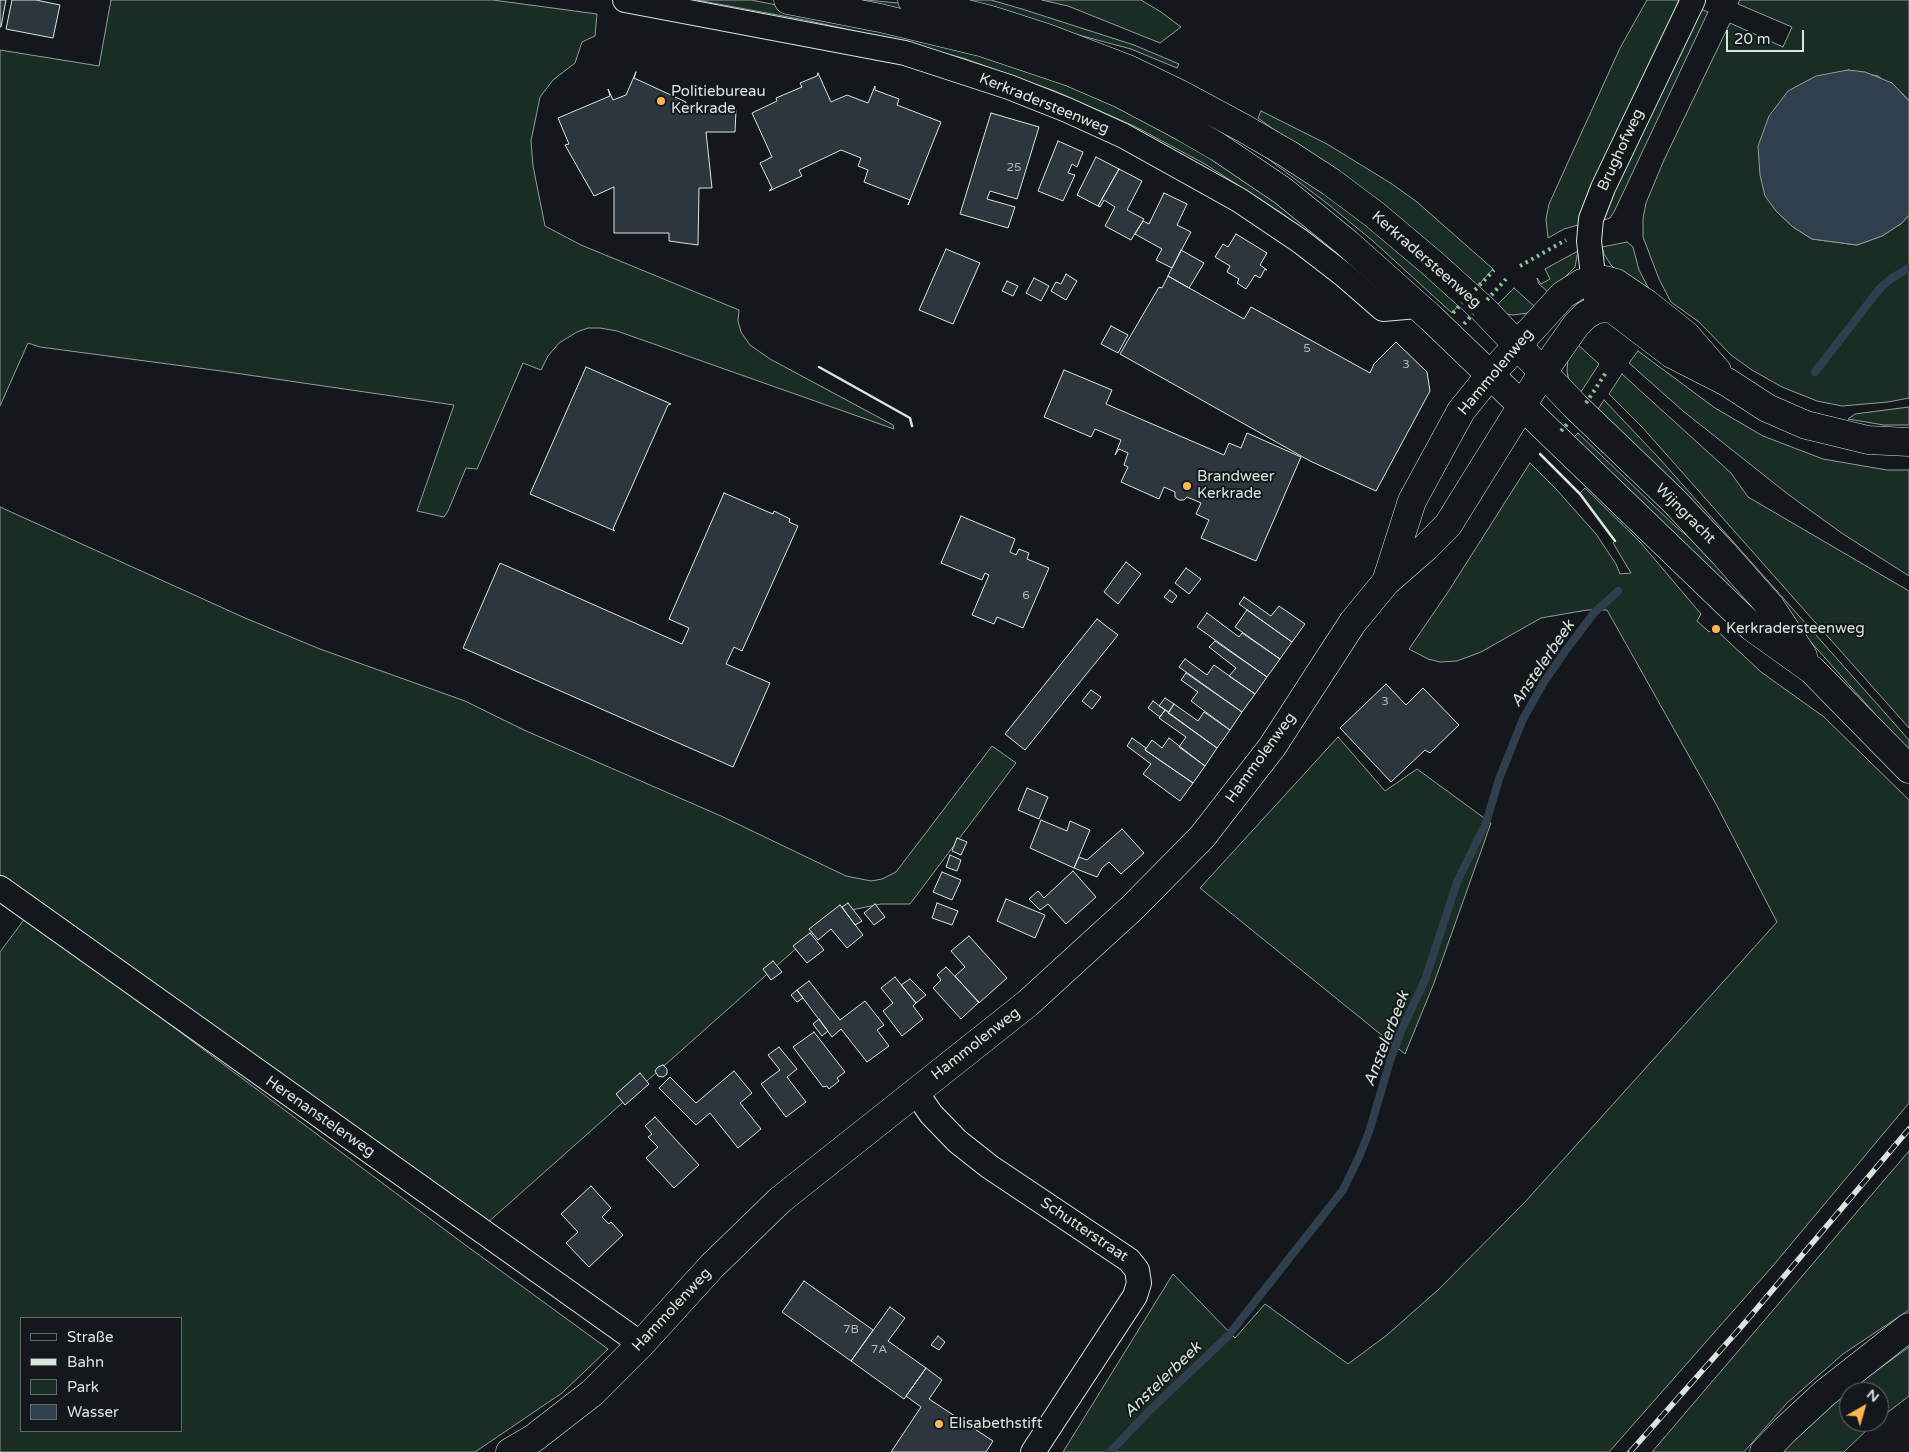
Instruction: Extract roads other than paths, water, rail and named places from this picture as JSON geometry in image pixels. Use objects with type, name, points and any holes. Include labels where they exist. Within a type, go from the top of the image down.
[{"type":"main road","points":[[788,0],[880,18],[984,43],[1070,72],[1129,98],[1218,147],[1283,192],[1348,243],[1522,406]]},
{"type":"main road","name":"Kerkradersteenweg","points":[[912,0],[991,20],[1101,58],[1178,93],[1268,141],[1331,182],[1375,215],[1432,263],[1484,310],[1542,372]]},
{"type":"main road","points":[[1593,281],[1605,280],[1616,283],[1646,304],[1686,335],[1727,382]]},
{"type":"main road","name":"Hammolenweg","points":[[1386,582],[1412,500],[1461,411],[1490,375],[1554,305],[1569,291],[1582,283],[1593,281]]},
{"type":"main road","points":[[1597,309],[1611,308],[1672,354],[1727,382],[1768,408],[1806,425],[1868,440],[1909,442]]},
{"type":"main road","name":"Hammolenweg","points":[[510,1452],[534,1438],[592,1393],[641,1344],[712,1266],[780,1200],[1028,1003],[1132,908],[1202,837],[1272,747],[1353,622],[1386,582],[1448,525],[1542,372],[1576,325],[1586,315],[1597,309]]},
{"type":"main road","name":"Wijngracht","points":[[1542,372],[1723,552],[1770,606],[1812,670]]},
{"type":"main road","name":"Wijngracht","points":[[1522,406],[1752,627],[1812,670],[1909,769]]},
{"type":"main road","points":[[1764,1452],[1825,1393],[1909,1327]]},
{"type":"street","name":"Kerkradersteenweg","points":[[625,0],[905,53],[1009,87],[1068,110],[1124,136],[1239,200],[1300,241],[1344,275],[1383,309],[1417,306]]},
{"type":"street","name":"Brughofweg","points":[[1597,309],[1589,242],[1591,219],[1603,188],[1693,0]]},
{"type":"street","name":"Herenanstelerweg","points":[[0,888],[174,1014],[641,1344]]},
{"type":"street","name":"Schutterstraat","points":[[915,1091],[931,1114],[957,1141],[990,1167],[1129,1260],[1137,1270],[1139,1282],[1135,1296],[1033,1452]]},
{"type":"water","points":[[1848,70],[1865,72],[1892,83],[1909,101],[1909,215],[1902,223],[1882,236],[1857,245],[1812,239],[1793,227],[1776,211],[1765,196],[1760,175],[1758,146],[1769,116],[1788,91],[1816,76]]},
{"type":"waterway","name":"Anstelerbeek","points":[[1815,372],[1881,287],[1909,268]]},
{"type":"waterway","name":"Anstelerbeek","points":[[1110,1452],[1151,1409],[1228,1336],[1343,1190],[1369,1132],[1390,1061],[1402,1029],[1425,980],[1457,882],[1486,823],[1499,779],[1523,719],[1544,682],[1566,650],[1594,613],[1618,591]]},
{"type":"railway","points":[[1630,1452],[1742,1326],[1909,1129]]},
{"type":"place","name":"Politiebureau Kerkrade","points":[[661,101]]},
{"type":"place","name":"Brandweer Kerkrade","points":[[1187,486]]},
{"type":"place","name":"Kerkradersteenweg","points":[[1716,629]]},
{"type":"place","name":"Elisabethstift","points":[[939,1424]]}]
